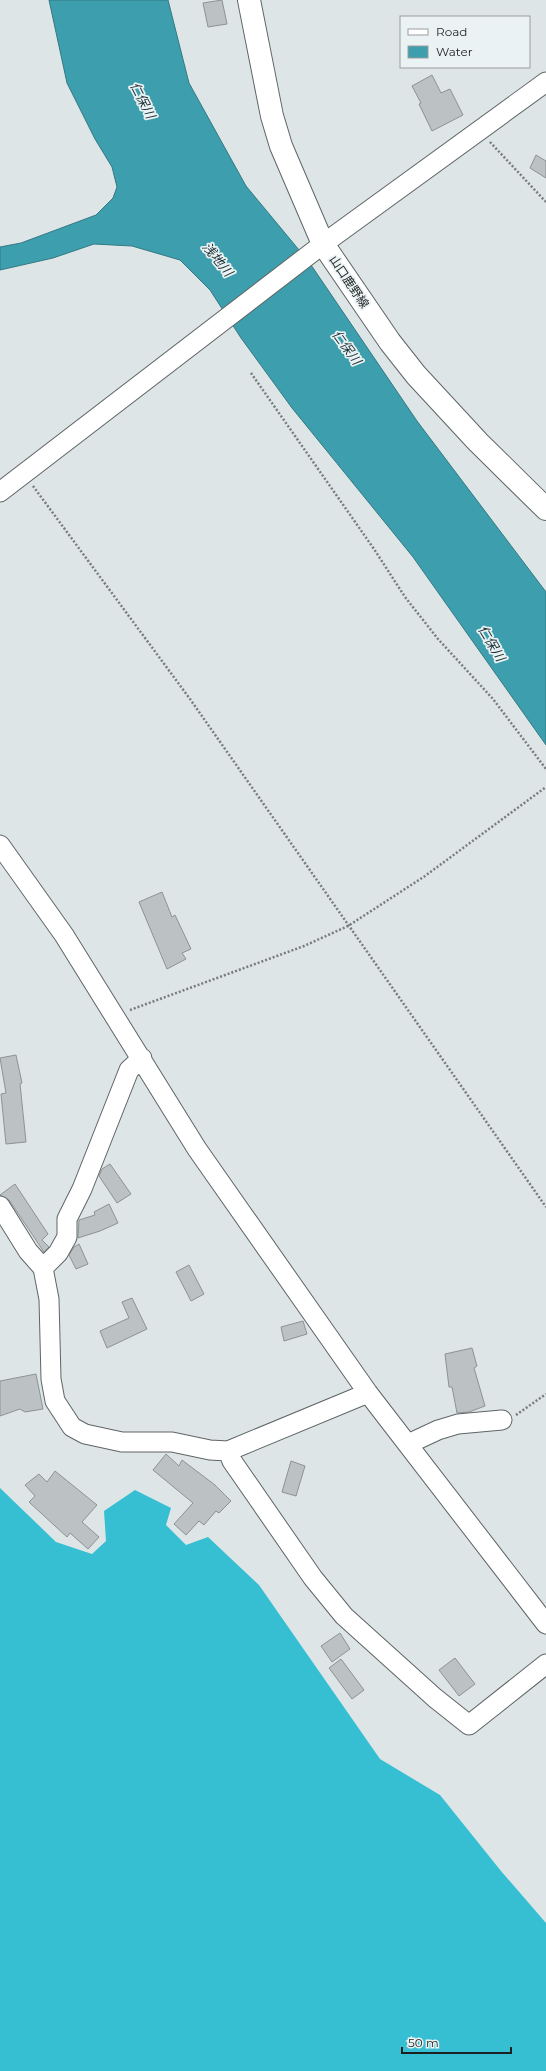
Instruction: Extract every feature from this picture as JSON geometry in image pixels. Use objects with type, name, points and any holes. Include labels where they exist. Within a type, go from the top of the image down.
[{"type":"main road","name":"山口鹿野線","points":[[249,0],[272,116],[317,249],[416,375],[478,442],[546,509]]},
{"type":"street","points":[[0,492],[317,249],[546,82]]},
{"type":"street","points":[[0,845],[64,935],[142,1058],[197,1149],[368,1393],[546,1624]]},
{"type":"street","points":[[43,1268],[58,1253],[67,1237],[67,1219],[82,1189],[129,1070],[142,1058]]},
{"type":"street","points":[[0,1206],[28,1251],[43,1268],[49,1299],[51,1379],[56,1400],[72,1427],[85,1434],[122,1442],[172,1442],[210,1450],[228,1451],[368,1393]]},
{"type":"street","points":[[408,1444],[438,1430],[458,1424],[502,1420]]},
{"type":"street","points":[[228,1451],[232,1460],[282,1534],[313,1578],[344,1616],[435,1698],[468,1725],[546,1664]]},
{"type":"path","points":[[480,131],[546,202]]},
{"type":"path","points":[[251,373],[374,549],[405,597],[438,638],[493,699],[546,769]]},
{"type":"path","points":[[24,473],[190,699],[546,1207]]},
{"type":"path","points":[[115,1016],[304,946],[348,926],[425,876],[546,787]]},
{"type":"path","points":[[502,1420],[515,1416],[546,1394]]},
{"type":"shaded area","points":[[0,1488],[56,1542],[92,1554],[106,1541],[104,1511],[135,1490],[171,1508],[166,1525],[186,1545],[208,1537],[259,1585],[380,1759],[440,1795],[501,1871],[546,1923],[546,2071],[0,2071]]},
{"type":"water","points":[[49,0],[168,0],[189,83],[246,186],[309,262],[417,421],[546,592],[546,745],[413,557],[292,408],[241,338],[210,290],[180,260],[132,246],[94,244],[53,258],[0,270],[0,247],[21,243],[96,215],[113,198],[117,187],[112,167],[95,139],[67,83]]},
{"type":"building","points":[[222,0],[227,24],[208,27],[203,3]]},
{"type":"building","points":[[432,75],[441,93],[450,89],[463,115],[432,131],[419,104],[421,103],[412,86]]},
{"type":"building","points":[[536,155],[546,161],[546,178],[530,168]]},
{"type":"building","points":[[162,892],[172,917],[175,915],[191,949],[182,953],[186,959],[167,969],[139,902]]},
{"type":"building","points":[[16,1055],[22,1083],[20,1084],[26,1142],[6,1144],[1,1094],[6,1093],[0,1058]]},
{"type":"building","points":[[110,1164],[131,1194],[117,1203],[99,1176],[102,1169]]},
{"type":"building","points":[[15,1184],[48,1234],[42,1240],[49,1247],[44,1252],[9,1200],[0,1195]]},
{"type":"building","points":[[109,1204],[118,1223],[78,1238],[79,1220],[95,1215],[94,1212]]},
{"type":"building","points":[[79,1244],[88,1264],[76,1269],[69,1255],[74,1247]]},
{"type":"building","points":[[189,1265],[204,1294],[191,1301],[176,1272]]},
{"type":"building","points":[[132,1298],[147,1329],[107,1348],[100,1331],[129,1318],[122,1302]]},
{"type":"building","points":[[303,1321],[307,1334],[284,1341],[281,1327]]},
{"type":"building","points":[[472,1348],[477,1366],[474,1368],[485,1406],[469,1412],[457,1413],[452,1387],[449,1387],[445,1354]]},
{"type":"building","points":[[36,1374],[43,1409],[25,1412],[20,1409],[0,1416],[0,1381]]},
{"type":"building","points":[[166,1454],[179,1466],[182,1460],[215,1485],[231,1501],[219,1513],[216,1511],[204,1525],[199,1521],[186,1535],[174,1524],[193,1503],[153,1470]]},
{"type":"building","points":[[291,1461],[305,1466],[296,1496],[282,1492]]},
{"type":"building","points":[[55,1471],[97,1505],[82,1522],[99,1537],[88,1549],[70,1533],[67,1537],[29,1502],[35,1496],[25,1485],[39,1474],[47,1482]]},
{"type":"building","points":[[340,1633],[350,1649],[332,1662],[321,1646]]},
{"type":"building","points":[[455,1658],[475,1684],[459,1696],[439,1670]]},
{"type":"building","points":[[341,1659],[364,1690],[352,1699],[329,1668]]},
{"type":"water label","name":"仁保川","points":[[143,100]]},
{"type":"water label","name":"浅地川","points":[[218,259]]},
{"type":"water label","name":"仁保川","points":[[347,347]]},
{"type":"water label","name":"仁保川","points":[[492,643]]}]
